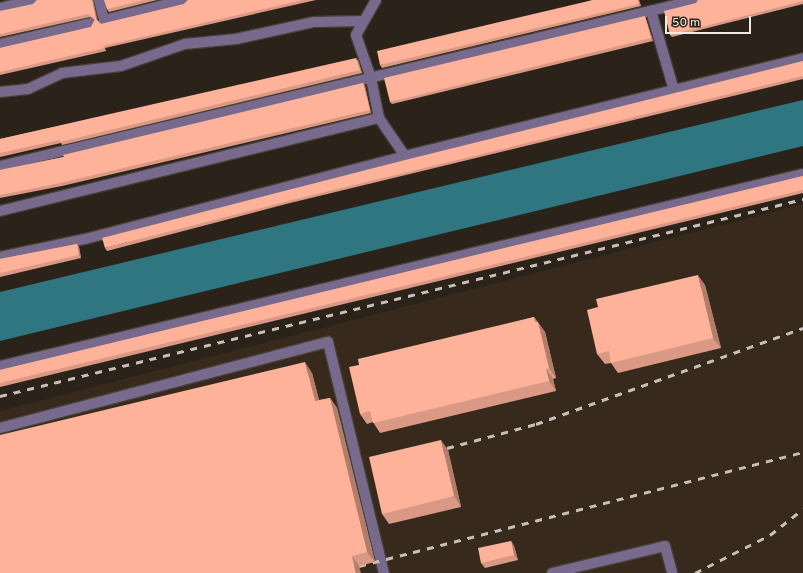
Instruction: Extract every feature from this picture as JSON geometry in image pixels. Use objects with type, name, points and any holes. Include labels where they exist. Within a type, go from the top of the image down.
[{"type":"lane","points":[[0,8],[33,0]]},
{"type":"lane","points":[[99,0],[104,20],[184,0]]},
{"type":"lane","points":[[376,0],[356,35],[371,78],[379,118],[405,156]]},
{"type":"lane","points":[[0,166],[696,0]]},
{"type":"lane","points":[[651,11],[674,90]]},
{"type":"lane","points":[[0,92],[28,90],[62,73],[121,66],[185,44],[236,39],[314,22],[363,21]]},
{"type":"lane","points":[[0,44],[91,23]]},
{"type":"lane","points":[[0,257],[93,237],[405,156],[803,58]]},
{"type":"lane","points":[[0,211],[379,118]]},
{"type":"lane","points":[[0,366],[803,174]]},
{"type":"lane","points":[[0,428],[328,342],[384,573]]},
{"type":"lane","points":[[552,573],[665,546],[672,573]]},
{"type":"shaded area","points":[[803,204],[803,573],[0,573],[0,411]]},
{"type":"water","points":[[803,100],[803,146],[0,341],[0,292]]},
{"type":"building","points":[[37,0],[92,0],[96,19],[101,24],[184,4],[188,0],[303,0],[103,46],[104,48],[0,72],[0,48],[91,27],[95,19],[88,14],[0,34],[0,11],[33,4]]},
{"type":"building","points":[[104,0],[144,0],[107,9]]},
{"type":"building","points":[[593,0],[638,0],[639,4],[380,65],[377,51]]},
{"type":"building","points":[[698,0],[803,1],[670,35],[664,11],[696,3]]},
{"type":"building","points":[[645,16],[651,38],[390,102],[384,78]]},
{"type":"building","points":[[356,58],[360,70],[60,142],[60,140],[0,153],[0,139]]},
{"type":"building","points":[[803,61],[803,76],[284,202],[105,248],[102,238],[405,160]]},
{"type":"building","points":[[363,83],[370,110],[60,183],[0,195],[0,170],[64,157],[63,155]]},
{"type":"building","points":[[803,176],[803,190],[0,383],[0,370]]},
{"type":"building","points":[[77,244],[79,255],[0,273],[0,259]]},
{"type":"building","points":[[698,275],[713,338],[611,363],[609,351],[597,354],[587,310],[598,307],[596,299]]},
{"type":"building","points":[[534,317],[535,322],[538,322],[549,368],[546,369],[549,381],[373,423],[370,411],[360,414],[349,367],[359,365],[358,359]]},
{"type":"building","points":[[305,362],[315,401],[330,398],[367,552],[352,556],[356,573],[0,573],[0,435]]},
{"type":"building","points":[[441,440],[454,496],[382,514],[369,457]]},
{"type":"building","points":[[511,541],[514,555],[481,563],[478,548]]},
{"type":"railway","points":[[0,396],[803,199]]},
{"type":"railway","points":[[447,448],[536,424],[803,328]]},
{"type":"railway","points":[[359,566],[803,452]]},
{"type":"railway","points":[[695,573],[770,535],[803,509]]}]
